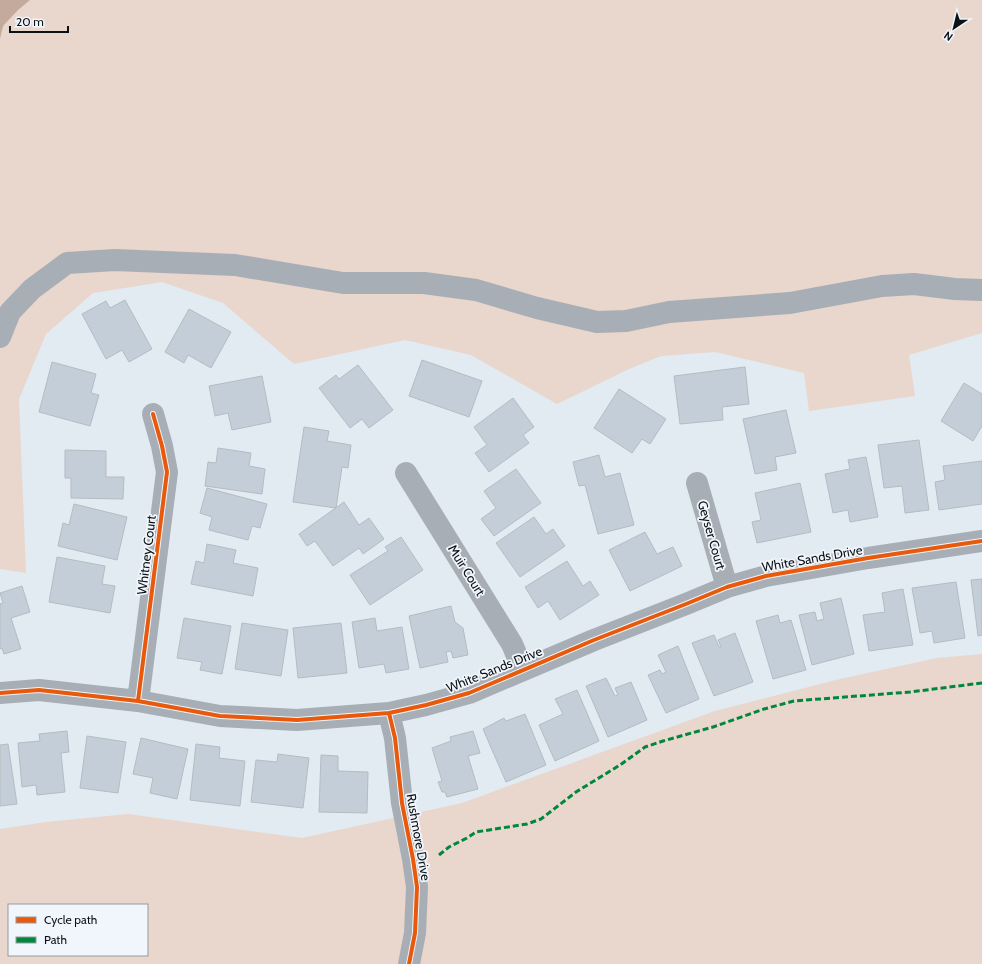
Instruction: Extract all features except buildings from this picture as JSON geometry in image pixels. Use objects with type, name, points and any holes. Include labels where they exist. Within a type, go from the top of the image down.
[{"type":"street","points":[[0,337],[10,312],[32,289],[67,263],[115,260],[236,265],[343,283],[424,283],[476,290],[537,308],[597,322],[626,321],[668,312],[790,303],[882,286],[914,284],[954,289],[982,290]]},
{"type":"street","name":"Whitney Court","points":[[138,701],[167,472],[162,446],[153,414]]},
{"type":"street","name":"Muir Court","points":[[406,473],[512,644],[523,670]]},
{"type":"street","name":"Geyser Court","points":[[697,483],[727,587]]},
{"type":"street","name":"White Sands Drive","points":[[0,693],[39,690],[138,701],[220,716],[297,720],[389,713],[426,705],[469,693],[727,587],[766,576],[868,558],[982,541]]},
{"type":"street","name":"Rushmore Drive","points":[[389,713],[395,738],[402,803],[418,887],[415,933],[409,964]]},
{"type":"shaded area","points":[[0,0],[982,0],[982,333],[909,355],[915,396],[809,411],[804,373],[715,352],[661,356],[629,369],[557,404],[471,355],[405,340],[294,364],[223,303],[162,282],[93,293],[46,334],[19,399],[26,573],[0,569]]},
{"type":"shaded area","points":[[0,0],[30,0],[3,26],[0,39]]},
{"type":"shaded area","points":[[982,654],[982,964],[0,964],[0,829],[46,822],[128,814],[302,838],[462,803],[715,711],[840,679],[937,658]]},
{"type":"marked path","points":[[439,855],[449,847],[476,832],[527,824],[541,819],[576,792],[620,765],[645,747],[713,727],[764,709],[794,701],[910,692],[982,683]]},
{"type":"cycle path","points":[[138,701],[167,472],[162,446],[153,414]]},
{"type":"cycle path","points":[[0,693],[39,690],[138,701],[220,716],[297,720],[389,713],[426,705],[469,693],[594,640],[727,587],[766,576],[868,558],[982,541]]},
{"type":"cycle path","points":[[389,713],[395,738],[402,803],[417,887],[415,933],[409,964]]}]
